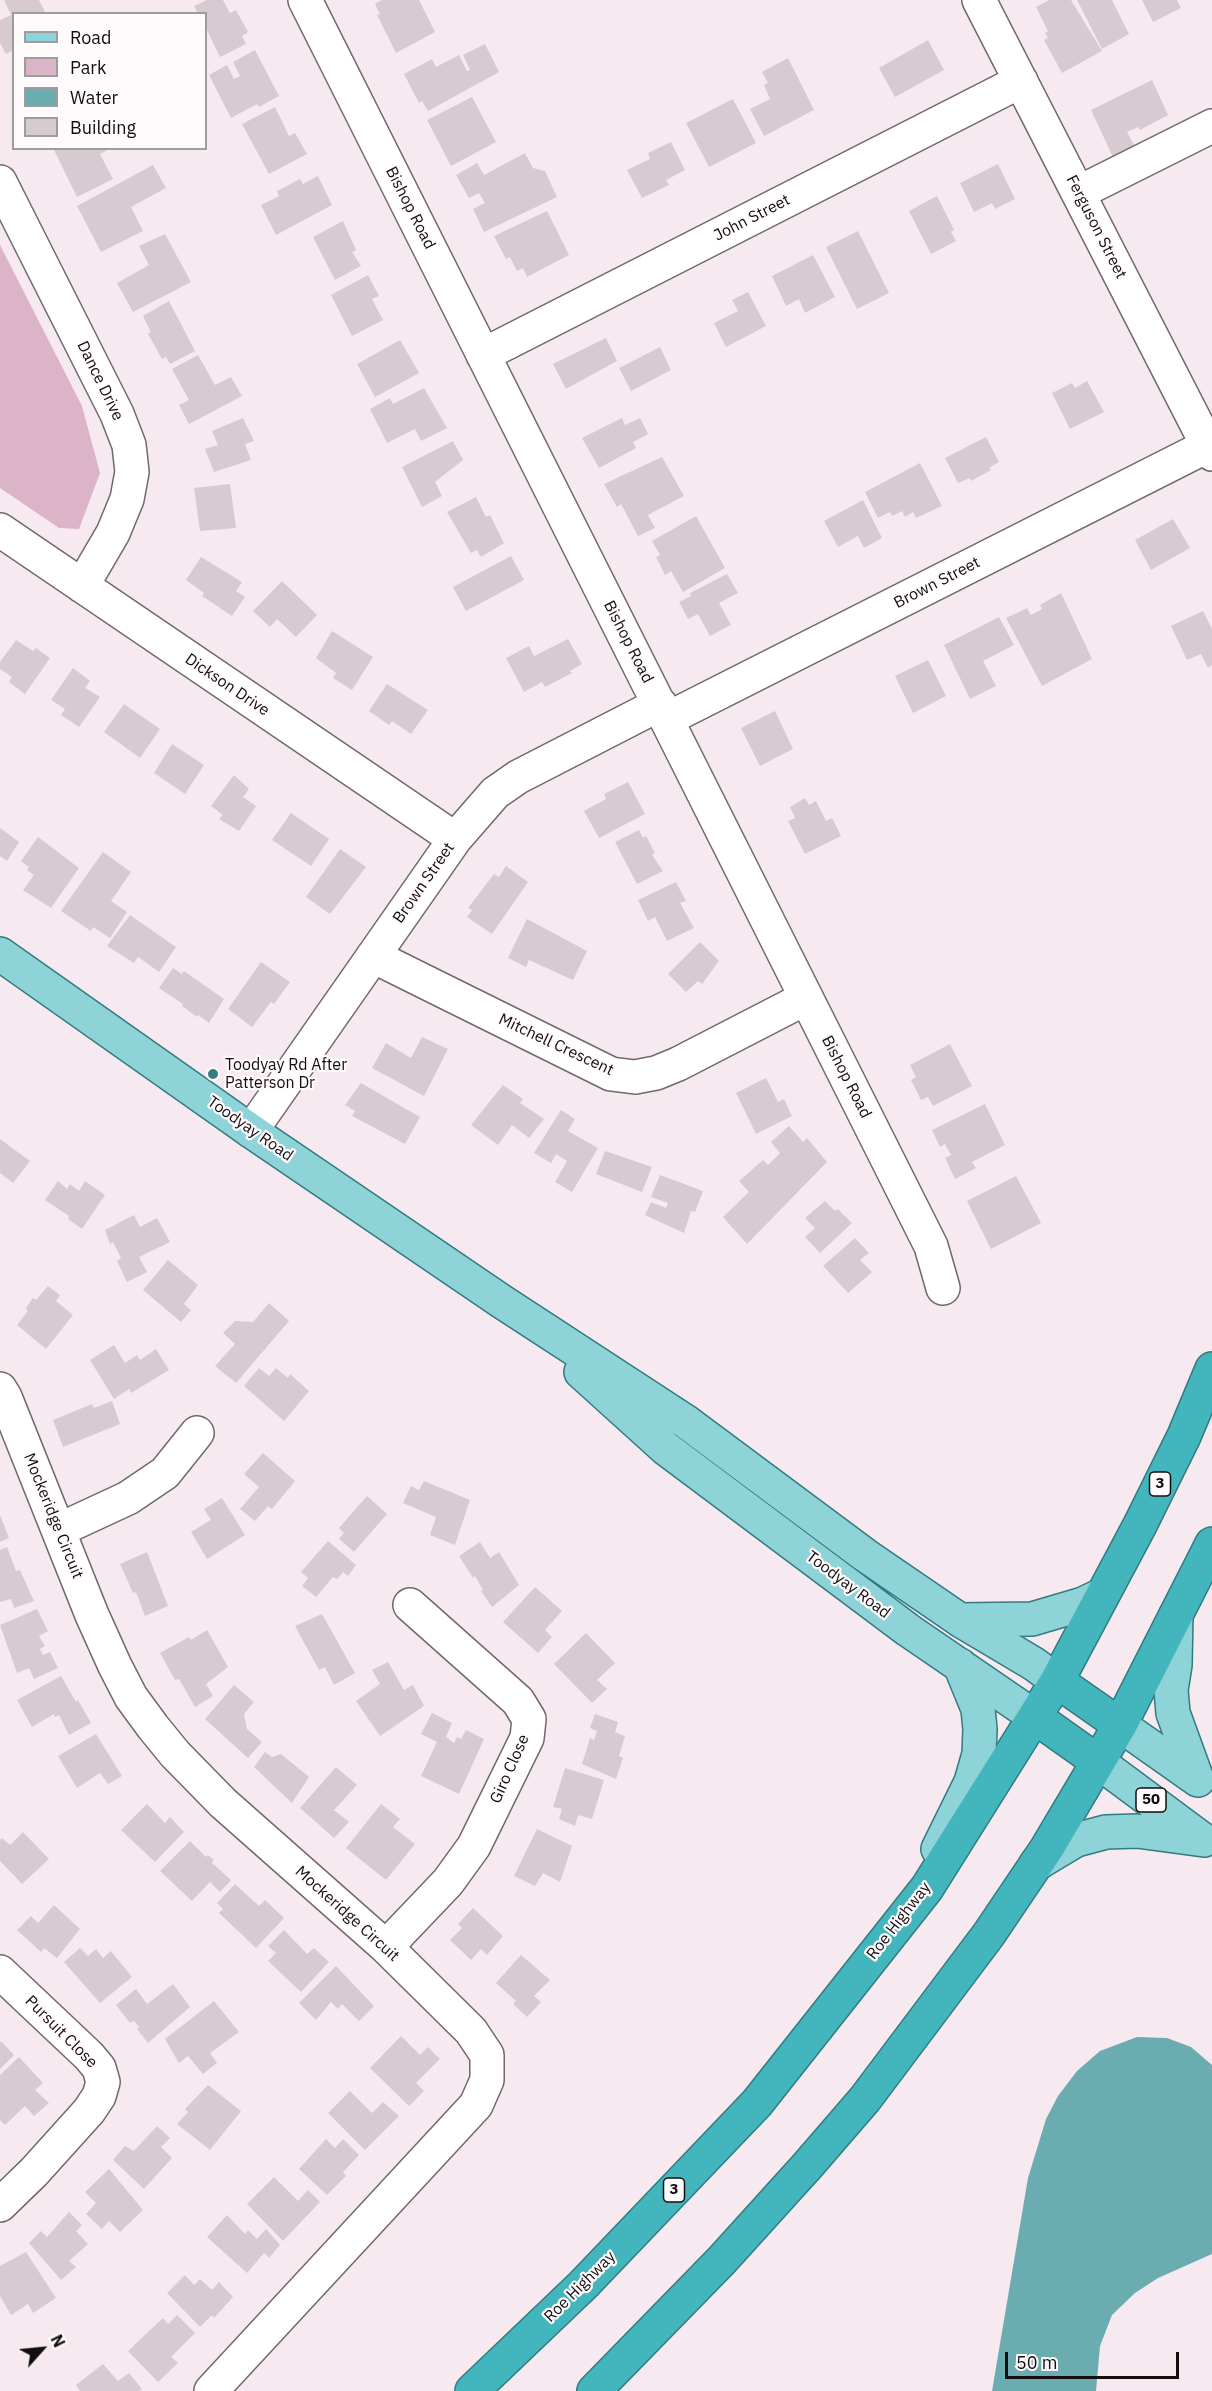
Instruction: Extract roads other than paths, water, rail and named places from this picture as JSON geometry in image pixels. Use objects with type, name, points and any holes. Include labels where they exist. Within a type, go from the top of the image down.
[{"type":"highway","name":"Roe Highway","points":[[472,2391],[583,2284],[758,2103],[927,1888],[1057,1682],[1140,1525],[1184,1436],[1212,1369]]},
{"type":"highway","points":[[594,2391],[722,2260],[865,2099],[989,1934],[1036,1864],[1120,1725],[1212,1544]]},
{"type":"highway","name":"Toodyay Road","points":[[1057,1682],[1120,1725]]},
{"type":"highway","name":"Toodyay Road","points":[[1035,1717],[1097,1761]]},
{"type":"main road","name":"Toodyay Road","points":[[0,954],[251,1131],[501,1301],[685,1421],[865,1555],[960,1620],[1026,1658],[1057,1682]]},
{"type":"main road","name":"Toodyay Road","points":[[501,1301],[665,1448],[908,1630],[1035,1717]]},
{"type":"main road","points":[[960,1620],[1032,1618],[1083,1604],[1102,1595]]},
{"type":"main road","points":[[1176,1615],[1175,1665],[1171,1690],[1173,1713],[1204,1784]]},
{"type":"main road","points":[[927,1888],[941,1842],[970,1782],[979,1754],[978,1709],[960,1665]]},
{"type":"main road","name":"Toodyay Road","points":[[1120,1725],[1204,1784]]},
{"type":"main road","name":"Toodyay Road","points":[[1097,1761],[1208,1842]]},
{"type":"main road","points":[[1036,1864],[1076,1840],[1106,1832],[1137,1831],[1208,1842]]},
{"type":"street","name":"Bishop Road","points":[[305,0],[931,1246],[943,1288]]},
{"type":"street","name":"Ferguson Street","points":[[979,0],[1210,450]]},
{"type":"street","name":"John Street","points":[[483,355],[1021,81]]},
{"type":"street","points":[[1078,193],[1212,126]]},
{"type":"street","name":"Dance Drive","points":[[0,182],[117,414],[129,445],[132,472],[128,499],[113,533],[82,586]]},
{"type":"street","name":"Brown Street","points":[[251,1131],[455,839],[495,793],[518,777],[663,712],[1210,450]]},
{"type":"street","name":"Dickson Drive","points":[[0,530],[455,839]]},
{"type":"street","name":"Mitchell Crescent","points":[[373,956],[611,1074],[635,1077],[656,1073],[678,1064],[806,998]]},
{"type":"street","name":"Mockeridge Circuit","points":[[0,1389],[92,1616],[131,1697],[175,1754],[223,1803],[386,1947],[471,2031],[487,2055],[487,2080],[476,2105],[211,2391]]},
{"type":"street","points":[[58,1530],[128,1498],[165,1473],[197,1434]]},
{"type":"street","name":"Giro Close","points":[[386,1947],[448,1881],[474,1846],[527,1738],[529,1719],[518,1701],[410,1605]]},
{"type":"street","name":"Pursuit Close","points":[[0,1972],[89,2056],[99,2068],[103,2082],[99,2096],[89,2111],[34,2172],[0,2205]]},
{"type":"water","points":[[1137,2037],[1167,2038],[1191,2047],[1212,2065],[1212,2254],[1158,2278],[1135,2293],[1112,2315],[1100,2346],[1096,2391],[992,2391],[1028,2178],[1046,2119],[1058,2096],[1077,2071],[1100,2051]]},
{"type":"place","name":"Toodyay Rd After Patterson Dr","points":[[213,1074]]}]
